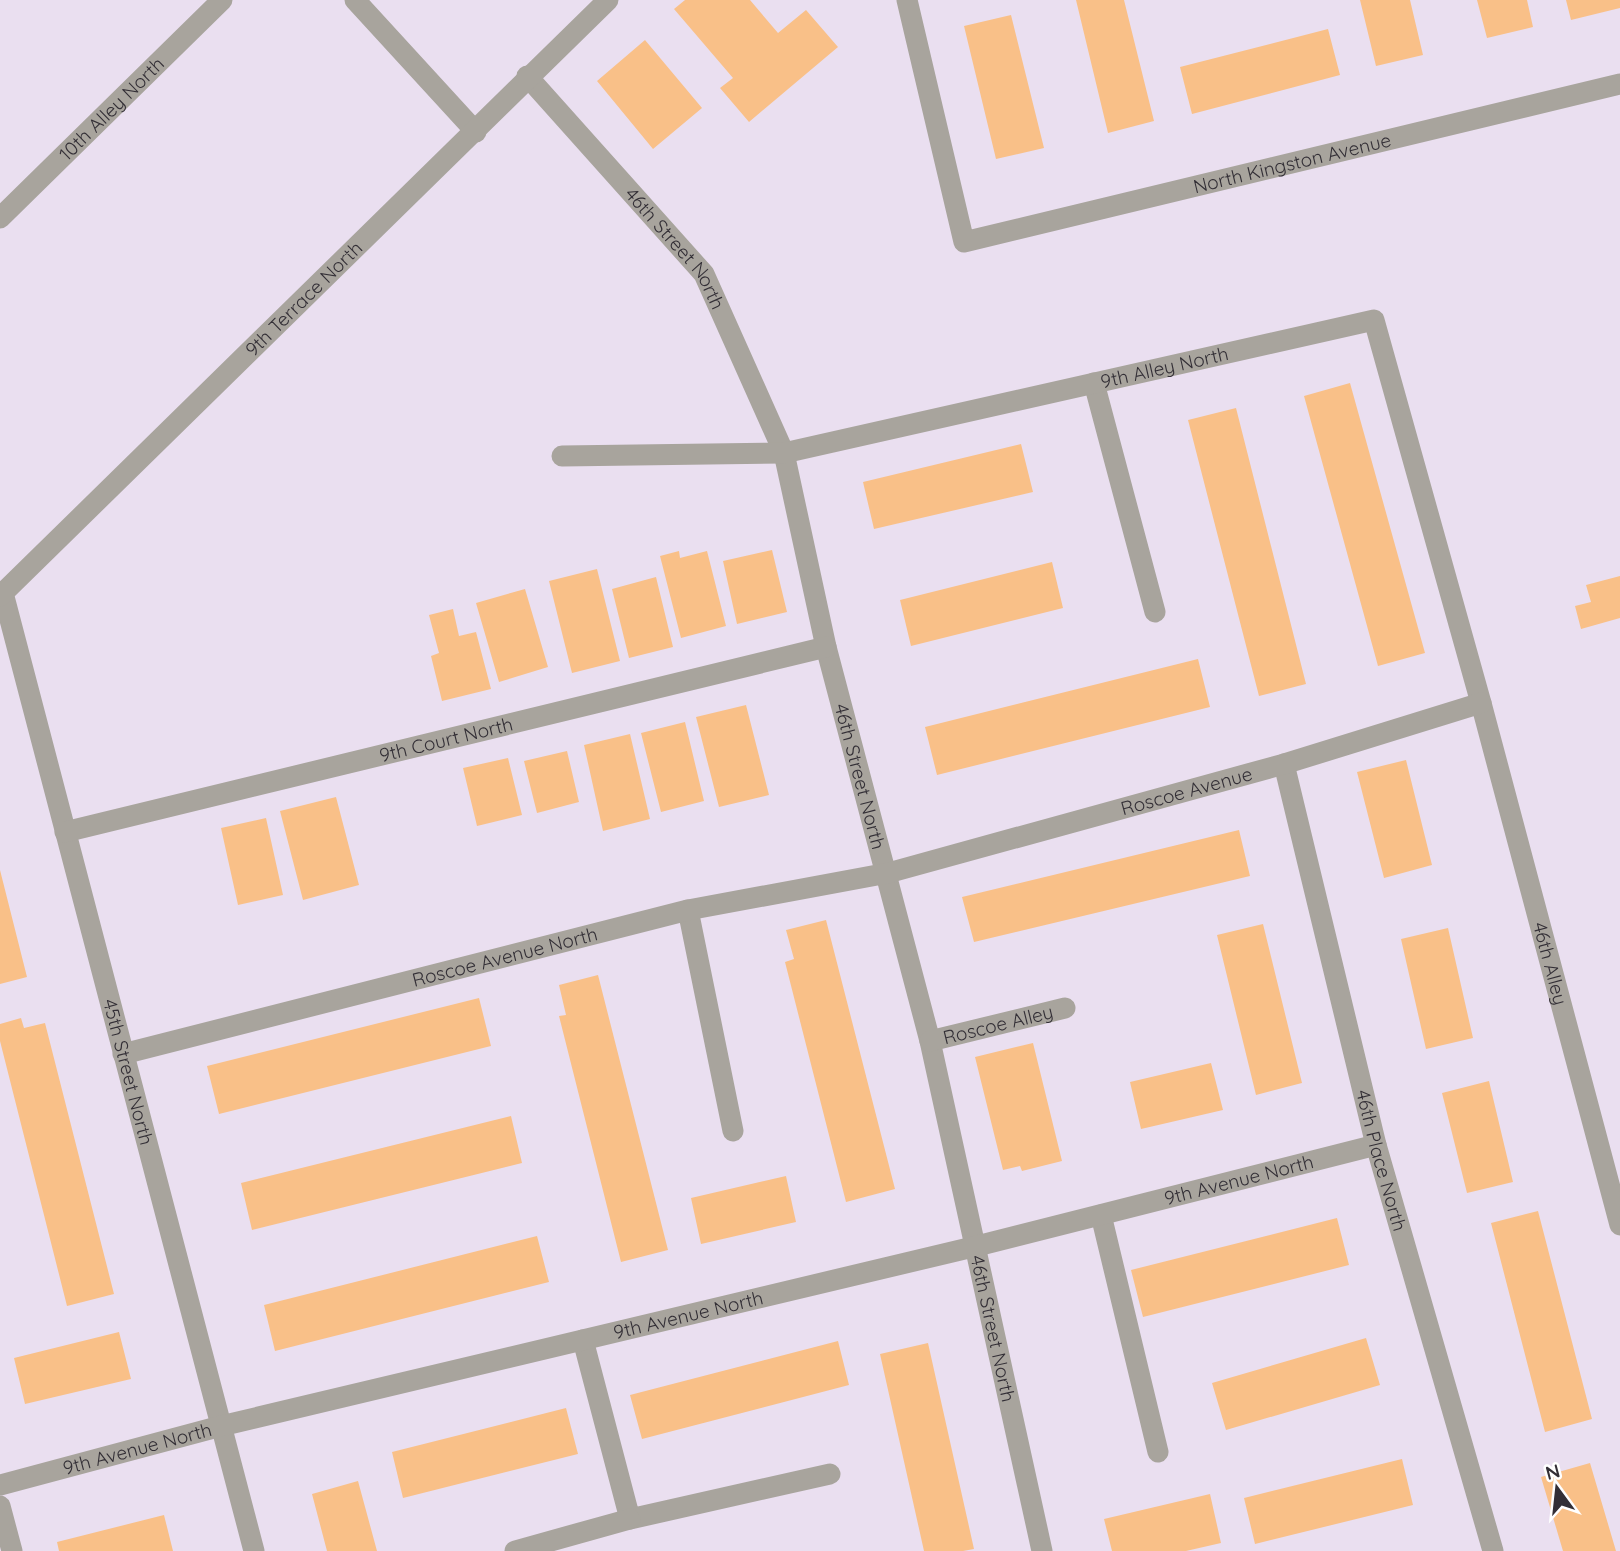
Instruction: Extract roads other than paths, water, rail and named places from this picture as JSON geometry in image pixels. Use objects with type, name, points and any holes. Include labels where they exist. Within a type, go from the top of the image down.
[{"type":"street","name":"10th Alley North","points":[[0,218],[222,0]]},
{"type":"street","points":[[355,0],[476,132]]},
{"type":"street","name":"9th Terrace North","points":[[1,595],[476,132],[527,75],[607,0]]},
{"type":"street","name":"North Kingston Avenue","points":[[908,0],[964,242],[1620,84]]},
{"type":"street","name":"46th Street North","points":[[527,75],[704,274],[784,453],[826,647],[888,873],[930,1041],[973,1247],[1042,1551]]},
{"type":"street","name":"9th Alley North","points":[[562,456],[784,453],[1374,320],[1481,703]]},
{"type":"street","points":[[1094,383],[1155,612]]},
{"type":"street","name":"45th Street North","points":[[1,595],[254,1551]]},
{"type":"street","name":"9th Court North","points":[[65,832],[826,647]]},
{"type":"street","name":"Roscoe Avenue","points":[[888,873],[1284,764],[1481,703]]},
{"type":"street","name":"46th Alley","points":[[1481,703],[1620,1224]]},
{"type":"street","name":"46th Place North","points":[[1284,764],[1377,1145],[1493,1551]]},
{"type":"street","name":"Roscoe Avenue North","points":[[123,1054],[688,910],[888,873]]},
{"type":"street","points":[[688,910],[733,1131]]},
{"type":"street","name":"Roscoe Alley","points":[[930,1041],[1065,1008]]},
{"type":"street","name":"9th Avenue North","points":[[0,1489],[222,1426],[973,1247],[1377,1145]]},
{"type":"street","points":[[1101,1215],[1158,1452]]},
{"type":"street","points":[[583,1340],[629,1520]]},
{"type":"street","points":[[515,1551],[629,1520],[830,1474]]},
{"type":"street","points":[[0,1489],[12,1551]]}]
